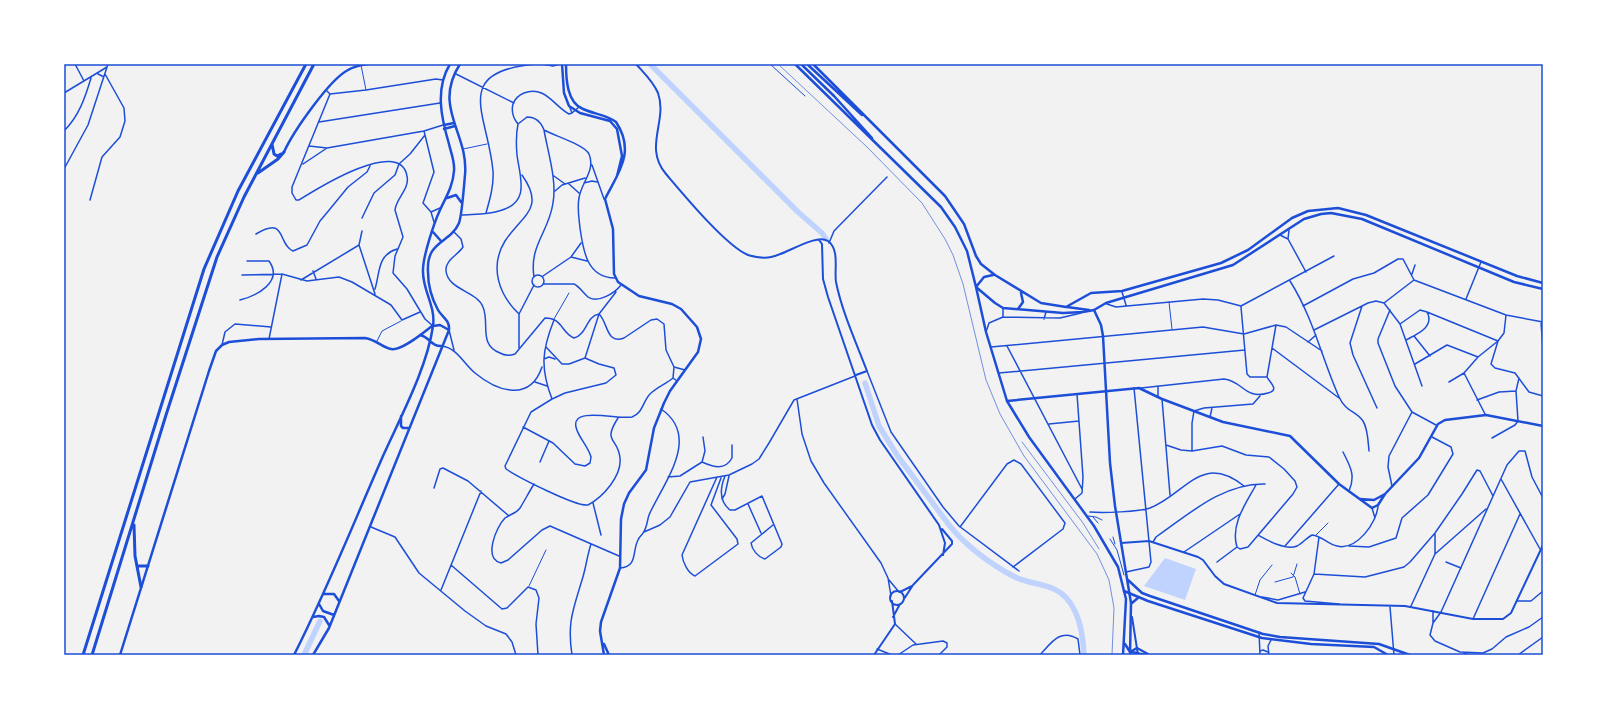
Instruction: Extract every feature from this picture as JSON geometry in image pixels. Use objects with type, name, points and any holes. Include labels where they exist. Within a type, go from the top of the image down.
[{"type":"highway","points":[[82,655],[204,269],[245,178],[306,64]]},
{"type":"highway","points":[[92,655],[166,415],[224,239],[251,183],[314,64]]},
{"type":"highway","points":[[272,143],[273,152],[275,155],[279,156],[284,152]]},
{"type":"highway","points":[[251,183],[261,170],[278,159],[284,152]]},
{"type":"highway","points":[[133,523],[137,566],[141,587]]},
{"type":"highway","points":[[137,566],[148,566]]},
{"type":"main road","points":[[284,152],[299,125],[346,71],[368,64]]},
{"type":"main road","points":[[294,655],[312,619],[401,415],[430,342],[433,326],[433,313],[425,288],[423,273],[435,224],[452,183],[454,165],[444,127],[441,103],[443,80],[450,64]]},
{"type":"main road","points":[[313,655],[329,628],[408,428],[449,330],[448,322],[438,310],[430,286],[428,271],[432,251],[440,241],[453,231],[461,215],[465,173],[462,149],[449,98],[450,86],[454,73],[460,64]]},
{"type":"main road","points":[[561,64],[564,93],[569,106],[610,122],[617,129],[622,156],[617,178]]},
{"type":"main road","points":[[566,64],[569,90],[573,100],[579,107],[611,119],[620,128],[625,143],[625,156],[620,174],[605,199],[613,228],[615,278],[621,285],[639,296],[676,306],[686,313],[697,327],[700,336],[700,345],[661,409],[654,428],[646,470],[629,493],[622,507],[620,568],[600,626],[604,655]]},
{"type":"main road","points":[[794,64],[933,198],[947,215],[960,235],[967,251],[986,332],[1007,401],[1029,437],[1087,516],[1114,559],[1122,579],[1126,609],[1125,644],[1123,655]]},
{"type":"main road","points":[[801,64],[858,121],[873,140]]},
{"type":"main road","points":[[807,64],[819,77],[865,117]]},
{"type":"main road","points":[[813,64],[945,196],[964,224],[978,259],[995,275],[1020,292],[1041,303],[1094,310]]},
{"type":"main road","points":[[444,127],[455,124]]},
{"type":"main road","points":[[446,199],[456,195],[461,203]]},
{"type":"main road","points":[[1066,307],[1091,293],[1122,290],[1206,268],[1234,257],[1297,216],[1308,211],[1328,208],[1356,211],[1525,279],[1543,283]]},
{"type":"main road","points":[[976,287],[1003,308],[1046,312],[1083,312],[1094,310],[1106,303],[1233,265],[1280,235],[1295,223],[1304,218],[1321,214],[1353,216],[1526,286],[1543,289]]},
{"type":"main road","points":[[1295,223],[1297,216]]},
{"type":"main road","points":[[433,232],[435,237],[440,241]]},
{"type":"main road","points":[[976,287],[984,277],[995,275]]},
{"type":"main road","points":[[1018,310],[1023,302],[1020,292]]},
{"type":"main road","points":[[1094,310],[1101,325],[1103,336],[1110,463],[1125,573],[1128,580],[1131,603],[1132,617],[1130,654]]},
{"type":"main road","points":[[120,655],[209,371],[216,351],[222,345],[233,341],[269,339],[365,338],[377,341],[388,348],[398,349],[433,326],[440,325],[449,330]]},
{"type":"main road","points":[[419,335],[425,336],[435,346],[442,346]]},
{"type":"main road","points":[[1007,401],[1035,397],[1139,388],[1162,399],[1230,424],[1290,436],[1339,484],[1372,508]]},
{"type":"main road","points":[[401,415],[401,426],[405,429],[408,428]]},
{"type":"main road","points":[[1372,508],[1378,505],[1385,494],[1414,463],[1438,426],[1447,419],[1486,415],[1543,426]]},
{"type":"main road","points":[[1358,498],[1374,500],[1385,494]]},
{"type":"main road","points":[[1374,500],[1378,505]]},
{"type":"main road","points":[[1372,508],[1374,500]]},
{"type":"main road","points":[[1122,579],[1125,573]]},
{"type":"main road","points":[[1128,580],[1142,593],[1259,632],[1280,637],[1372,643],[1410,655]]},
{"type":"main road","points":[[1124,591],[1130,595],[1271,640],[1374,647],[1388,655]]},
{"type":"main road","points":[[323,594],[334,594],[339,601]]},
{"type":"main road","points":[[1131,603],[1139,597]]},
{"type":"main road","points":[[319,603],[321,609],[325,613],[334,615]]},
{"type":"main road","points":[[325,613],[331,612],[336,608]]},
{"type":"main road","points":[[312,619],[316,616],[324,617],[328,622],[329,628]]},
{"type":"main road","points":[[601,638],[609,655]]},
{"type":"main road","points":[[1125,644],[1130,654]]},
{"type":"main road","points":[[1130,654],[1137,648]]},
{"type":"main road","points":[[1130,654],[1138,654]]},
{"type":"street","points":[[75,64],[84,81]]},
{"type":"street","points":[[64,169],[88,125],[108,64]]},
{"type":"street","points":[[486,213],[493,183],[493,169],[481,99],[483,87],[493,75],[502,70],[537,64]]},
{"type":"street","points":[[542,64],[553,66],[561,64]]},
{"type":"street","points":[[636,64],[652,82],[659,96],[660,117],[655,145],[661,166],[725,238],[740,251],[756,257],[767,258],[778,256],[818,240],[824,240],[829,243],[834,252],[839,295],[891,432],[943,507],[960,527],[1019,571]]},
{"type":"street","points":[[64,92],[91,78],[107,67]]},
{"type":"street","points":[[454,73],[514,103]]},
{"type":"street","points":[[96,74],[104,77]]},
{"type":"street","points":[[90,200],[103,155],[120,137],[125,121],[124,108],[105,74]]},
{"type":"street","points":[[64,131],[78,112],[91,78]]},
{"type":"street","points":[[433,326],[426,320],[407,289],[393,273],[392,267],[402,234],[394,210],[406,187],[408,178],[405,171],[399,164],[390,162],[344,173],[298,200],[294,198],[292,190],[319,122],[329,92],[366,90],[436,79],[443,80]]},
{"type":"street","points":[[461,215],[486,213],[505,209],[516,201],[521,189],[521,174],[516,145],[518,124],[512,113],[514,103],[518,96],[523,93],[536,92],[546,94],[568,114],[572,113],[579,107]]},
{"type":"street","points":[[319,122],[441,103]]},
{"type":"street","points":[[569,106],[572,113]]},
{"type":"street","points":[[518,124],[524,118],[530,116],[539,121],[544,130],[555,190],[551,214],[532,259],[534,276],[532,280],[534,286],[519,314],[519,348]]},
{"type":"street","points":[[309,146],[327,148],[444,127]]},
{"type":"street","points":[[544,130],[584,148],[589,154],[598,183],[605,199]]},
{"type":"street","points":[[424,131],[434,172],[423,203],[431,212],[435,224]]},
{"type":"street","points":[[362,218],[372,196],[395,175],[399,164],[410,154],[425,135]]},
{"type":"street","points":[[301,166],[327,148]]},
{"type":"street","points":[[591,163],[590,171],[585,178],[580,193],[577,209],[581,241],[587,261],[602,276],[615,278]]},
{"type":"street","points":[[256,234],[269,228],[276,229],[281,232],[290,250],[297,251],[310,241],[320,221],[330,208],[348,187],[367,172],[370,166]]},
{"type":"street","points":[[519,314],[504,298],[497,274],[502,248],[526,217],[532,204],[530,186],[521,174]]},
{"type":"street","points":[[553,176],[565,184]]},
{"type":"street","points":[[829,243],[834,231],[887,177]]},
{"type":"street","points":[[555,190],[565,184],[585,178]]},
{"type":"street","points":[[584,183],[592,181],[598,183]]},
{"type":"street","points":[[569,184],[580,193]]},
{"type":"street","points":[[431,212],[442,206]]},
{"type":"street","points":[[1288,239],[1290,228]]},
{"type":"street","points":[[362,231],[359,245],[375,289]]},
{"type":"street","points":[[453,231],[461,239],[464,247],[448,262],[446,270],[448,277],[482,304],[486,319],[486,340],[490,347],[498,353],[509,356],[514,354],[543,320],[548,318],[561,324],[569,336],[574,338],[580,336],[593,316],[599,314]]},
{"type":"street","points":[[1280,235],[1288,239],[1306,272]]},
{"type":"street","points":[[818,240],[822,244],[824,279],[827,293],[874,429],[938,525],[952,541],[950,548],[913,585],[893,616]]},
{"type":"street","points":[[534,276],[543,276],[571,257],[581,241]]},
{"type":"street","points":[[301,280],[313,271],[359,245]]},
{"type":"street","points":[[375,294],[382,258],[389,252],[398,249]]},
{"type":"street","points":[[1106,303],[1116,307],[1212,299],[1241,306],[1334,256]]},
{"type":"street","points":[[571,257],[587,261]]},
{"type":"street","points":[[1303,306],[1353,278],[1374,273],[1398,258],[1403,259],[1414,280]]},
{"type":"street","points":[[240,300],[261,293],[269,283],[272,275],[271,264],[269,261],[246,261]]},
{"type":"street","points":[[1466,298],[1481,262]]},
{"type":"street","points":[[1412,274],[1415,265]]},
{"type":"street","points":[[313,271],[316,280]]},
{"type":"street","points":[[242,274],[282,274],[301,280],[316,280],[330,277],[343,278],[375,294],[391,306],[402,320],[420,312]]},
{"type":"street","points":[[269,339],[282,274]]},
{"type":"street","points":[[543,276],[544,284]]},
{"type":"street","points":[[1414,280],[1466,298],[1506,315],[1542,324],[1543,351]]},
{"type":"street","points":[[1384,303],[1414,280]]},
{"type":"street","points":[[1290,281],[1314,330],[1340,398],[1346,409],[1362,421],[1366,431],[1369,451]]},
{"type":"street","points":[[534,286],[539,287],[544,284],[574,284],[589,298],[595,299],[617,291]]},
{"type":"street","points":[[585,358],[599,314],[621,285]]},
{"type":"street","points":[[1122,290],[1126,305]]},
{"type":"street","points":[[1314,330],[1372,301],[1384,303],[1400,324],[1422,386]]},
{"type":"street","points":[[1192,451],[1192,423],[1194,411],[1212,407],[1253,404],[1260,396],[1272,392],[1274,389],[1274,385],[1266,377],[1248,376],[1241,306]]},
{"type":"street","points":[[1362,306],[1350,343],[1353,355],[1377,408]]},
{"type":"street","points":[[1003,308],[1003,317]]},
{"type":"street","points":[[1390,310],[1378,339],[1378,343],[1395,386],[1412,412],[1438,426]]},
{"type":"street","points":[[1400,324],[1418,311],[1427,312],[1498,341]]},
{"type":"street","points":[[1044,319],[1046,312]]},
{"type":"street","points":[[986,332],[989,323],[1003,317],[1044,319],[1067,318],[1083,312]]},
{"type":"street","points":[[1406,340],[1414,336],[1428,325],[1429,318],[1427,312]]},
{"type":"street","points":[[522,427],[549,440],[562,449],[578,466],[585,466],[591,460],[590,452],[576,428],[577,420],[585,415],[618,418],[631,417],[637,414],[650,394],[673,378],[674,367],[666,350],[664,326],[661,320],[651,320],[619,340],[612,338],[608,333],[599,314]]},
{"type":"street","points":[[1449,382],[1464,373],[1478,357],[1498,341],[1504,333],[1506,315]]},
{"type":"street","points":[[449,330],[454,350],[475,373],[500,388],[518,391],[528,387],[540,378],[546,347],[554,320]]},
{"type":"street","points":[[222,345],[225,332],[235,324],[272,327]]},
{"type":"street","points":[[1266,377],[1276,325]]},
{"type":"street","points":[[990,347],[1209,327],[1244,334],[1276,325],[1286,327],[1322,352]]},
{"type":"street","points":[[1308,342],[1316,335]]},
{"type":"street","points":[[1414,336],[1430,356]]},
{"type":"street","points":[[1498,341],[1492,360],[1493,366],[1511,371],[1532,394],[1543,396]]},
{"type":"street","points":[[1006,345],[1021,370],[1082,489]]},
{"type":"street","points":[[442,346],[454,350]]},
{"type":"street","points":[[1414,364],[1444,347],[1450,346],[1478,357]]},
{"type":"street","points":[[546,347],[561,364],[567,365],[585,358],[599,364],[612,367],[616,372],[614,377],[606,383],[565,393],[531,412],[522,427],[505,466],[507,470],[581,505],[593,503],[611,485],[618,471],[620,456],[610,435],[618,418]]},
{"type":"street","points":[[1272,348],[1340,398]]},
{"type":"street","points":[[999,373],[1245,350]]},
{"type":"street","points":[[543,360],[549,357],[557,360]]},
{"type":"street","points":[[542,367],[552,399]]},
{"type":"street","points":[[674,367],[685,370]]},
{"type":"street","points":[[644,532],[660,525],[670,517],[690,482],[729,475],[740,471],[759,459],[776,432],[791,403],[797,399],[867,371]]},
{"type":"street","points":[[1464,373],[1486,415]]},
{"type":"street","points":[[540,378],[545,379]]},
{"type":"street","points":[[673,378],[677,381]]},
{"type":"street","points":[[1492,438],[1518,422],[1516,391],[1519,378]]},
{"type":"street","points":[[1139,388],[1224,379],[1232,381],[1248,393],[1260,396]]},
{"type":"street","points":[[535,382],[547,386]]},
{"type":"street","points":[[1158,386],[1158,397]]},
{"type":"street","points":[[1125,573],[1149,567],[1151,562],[1134,388]]},
{"type":"street","points":[[1477,400],[1499,392],[1516,391]]},
{"type":"street","points":[[1075,499],[1081,495],[1082,489],[1077,393]]},
{"type":"street","points":[[797,399],[801,428],[811,461],[824,483],[878,558],[888,578],[902,594],[904,599]]},
{"type":"street","points":[[1162,399],[1170,495]]},
{"type":"street","points":[[1210,417],[1212,407]]},
{"type":"street","points":[[620,568],[627,567],[632,562],[638,540],[644,532],[650,514],[678,452],[680,435],[674,421],[661,409]]},
{"type":"street","points":[[1392,486],[1388,467],[1388,456],[1412,412]]},
{"type":"street","points":[[1049,424],[1079,421]]},
{"type":"street","points":[[668,477],[680,476],[702,462],[705,451],[703,437]]},
{"type":"street","points":[[1258,535],[1284,546],[1298,546],[1309,536],[1319,537],[1339,547],[1369,547],[1396,538],[1402,518],[1428,495],[1453,454],[1451,447],[1432,437]]},
{"type":"street","points":[[540,462],[549,440]]},
{"type":"street","points":[[702,462],[718,468],[725,466],[732,458],[732,445]]},
{"type":"street","points":[[1166,445],[1181,450],[1192,451],[1216,445],[1246,455],[1264,455],[1275,460],[1294,481],[1296,485],[1295,492],[1248,547],[1243,549],[1237,547]]},
{"type":"street","points":[[1433,623],[1441,612],[1501,479],[1515,454],[1519,451],[1525,451],[1532,477],[1543,498]]},
{"type":"street","points":[[1343,452],[1352,468],[1353,482],[1349,491]]},
{"type":"street","points":[[960,527],[1007,464],[1014,460],[1021,464],[1065,523],[1063,529],[1013,567]]},
{"type":"street","points":[[434,488],[441,468],[466,480],[509,516]]},
{"type":"street","points":[[1314,574],[1365,577],[1397,569],[1410,562],[1435,532],[1477,470],[1480,471],[1493,496]]},
{"type":"street","points":[[1090,512],[1151,508],[1196,478],[1212,474],[1226,475],[1244,486]]},
{"type":"street","points":[[722,498],[725,494],[729,475]]},
{"type":"street","points":[[724,476],[721,488],[722,498],[724,505],[731,511],[762,496],[782,545],[765,559],[755,552],[751,545],[753,540],[773,525]]},
{"type":"street","points":[[717,478],[682,555],[683,561],[690,572],[695,576],[738,544],[737,539],[712,507],[711,502],[721,477]]},
{"type":"street","points":[[1501,479],[1540,549]]},
{"type":"street","points":[[1078,481],[1080,482],[1082,480]]},
{"type":"street","points":[[534,484],[519,510],[509,516],[501,525],[491,550],[493,558],[498,563],[508,560],[547,527],[553,527],[621,556]]},
{"type":"street","points":[[1153,542],[1156,537],[1222,492],[1244,486],[1265,484]]},
{"type":"street","points":[[1284,546],[1339,484]]},
{"type":"street","points":[[1237,547],[1235,534],[1240,514],[1256,485]]},
{"type":"street","points":[[721,488],[726,487]]},
{"type":"street","points":[[712,489],[716,490]]},
{"type":"street","points":[[441,590],[481,492]]},
{"type":"street","points":[[707,500],[711,502]]},
{"type":"street","points":[[593,503],[602,534]]},
{"type":"street","points":[[747,504],[761,533]]},
{"type":"street","points":[[1349,546],[1364,533],[1375,518],[1378,505]]},
{"type":"street","points":[[1372,508],[1375,518]]},
{"type":"street","points":[[1434,554],[1488,508]]},
{"type":"street","points":[[1184,552],[1240,514]]},
{"type":"street","points":[[1473,619],[1520,514]]},
{"type":"street","points":[[1476,518],[1478,518],[1481,522]]},
{"type":"street","points":[[938,525],[945,543],[943,555]]},
{"type":"street","points":[[369,527],[395,537],[419,573],[475,619],[506,634],[510,639],[516,655]]},
{"type":"street","points":[[1411,607],[1434,554],[1435,532]]},
{"type":"street","points":[[1319,537],[1314,574],[1305,592],[1304,600],[1343,604],[1411,607],[1441,612],[1464,619],[1506,618],[1511,613],[1543,545]]},
{"type":"street","points":[[1121,543],[1149,541],[1184,552],[1204,560],[1215,576],[1224,584],[1276,603],[1343,604]]},
{"type":"street","points":[[572,655],[569,627],[570,617],[583,579],[591,544]]},
{"type":"street","points":[[1217,562],[1237,547]]},
{"type":"street","points":[[1446,562],[1461,568]]},
{"type":"street","points":[[451,565],[502,609],[508,608],[529,586],[538,592],[539,598],[536,624],[538,655]]},
{"type":"street","points":[[888,578],[895,624],[916,644]]},
{"type":"street","points":[[891,596],[894,592],[899,592],[913,585]]},
{"type":"street","points":[[1517,601],[1531,601],[1543,591]]},
{"type":"street","points":[[1259,597],[1278,600],[1305,592]]},
{"type":"street","points":[[892,601],[894,604],[900,604]]},
{"type":"street","points":[[1390,607],[1394,655]]},
{"type":"street","points":[[1433,611],[1433,623],[1430,635],[1432,639],[1468,655]]},
{"type":"street","points":[[1132,617],[1138,654],[1150,655]]},
{"type":"street","points":[[1460,652],[1475,654],[1486,652],[1506,637],[1529,627],[1543,617]]},
{"type":"street","points":[[869,655],[874,655],[895,624]]},
{"type":"street","points":[[1259,632],[1260,655]]},
{"type":"street","points":[[1040,655],[1056,637],[1060,636],[1076,638],[1080,643],[1080,655]]},
{"type":"street","points":[[1518,655],[1543,637]]},
{"type":"street","points":[[1269,655],[1268,646],[1271,640]]},
{"type":"street","points":[[898,655],[916,644],[943,641],[947,643],[947,647],[939,655]]},
{"type":"street","points":[[1137,648],[1150,655]]},
{"type":"street","points":[[877,649],[892,655]]},
{"type":"street","points":[[1260,651],[1263,650],[1268,652]]},
{"type":"street","points":[[1145,655],[1150,655]]},
{"type":"lane","points":[[770,64],[805,96]]},
{"type":"lane","points":[[361,65],[366,90]]},
{"type":"lane","points":[[462,149],[488,143]]},
{"type":"lane","points":[[554,320],[569,293]]},
{"type":"lane","points":[[1169,302],[1172,330]]},
{"type":"lane","points":[[377,341],[382,331],[402,320]]},
{"type":"lane","points":[[1087,516],[1093,516],[1102,520]]},
{"type":"lane","points":[[1093,516],[1098,523]]},
{"type":"lane","points":[[1316,536],[1328,522]]},
{"type":"lane","points":[[1114,537],[1115,545],[1125,573]]},
{"type":"lane","points":[[1110,539],[1115,545]]},
{"type":"lane","points":[[529,586],[546,550]]},
{"type":"lane","points":[[1294,575],[1297,564]]},
{"type":"lane","points":[[1255,595],[1260,580],[1272,565]]},
{"type":"lane","points":[[1292,573],[1300,594]]},
{"type":"lane","points":[[1275,582],[1294,575]]},
{"type":"water","points":[[1165,558],[1196,569],[1185,600],[1144,586]]},
{"type":"waterway","points":[[650,64],[798,212],[822,233],[826,239]]},
{"type":"waterway","points":[[865,383],[879,426],[897,455],[949,525],[970,547],[1004,571],[1023,580],[1049,587],[1062,594],[1074,608],[1078,617],[1084,655]]},
{"type":"waterway","points":[[304,655],[320,621]]},
{"type":"railway","points":[[778,64],[867,147],[922,203],[945,239],[953,255],[963,284],[986,380],[1000,414],[1024,456],[1097,554],[1109,580],[1114,608],[1112,655]]},
{"type":"railway","points":[[1022,442],[1083,523],[1099,549]]}]
